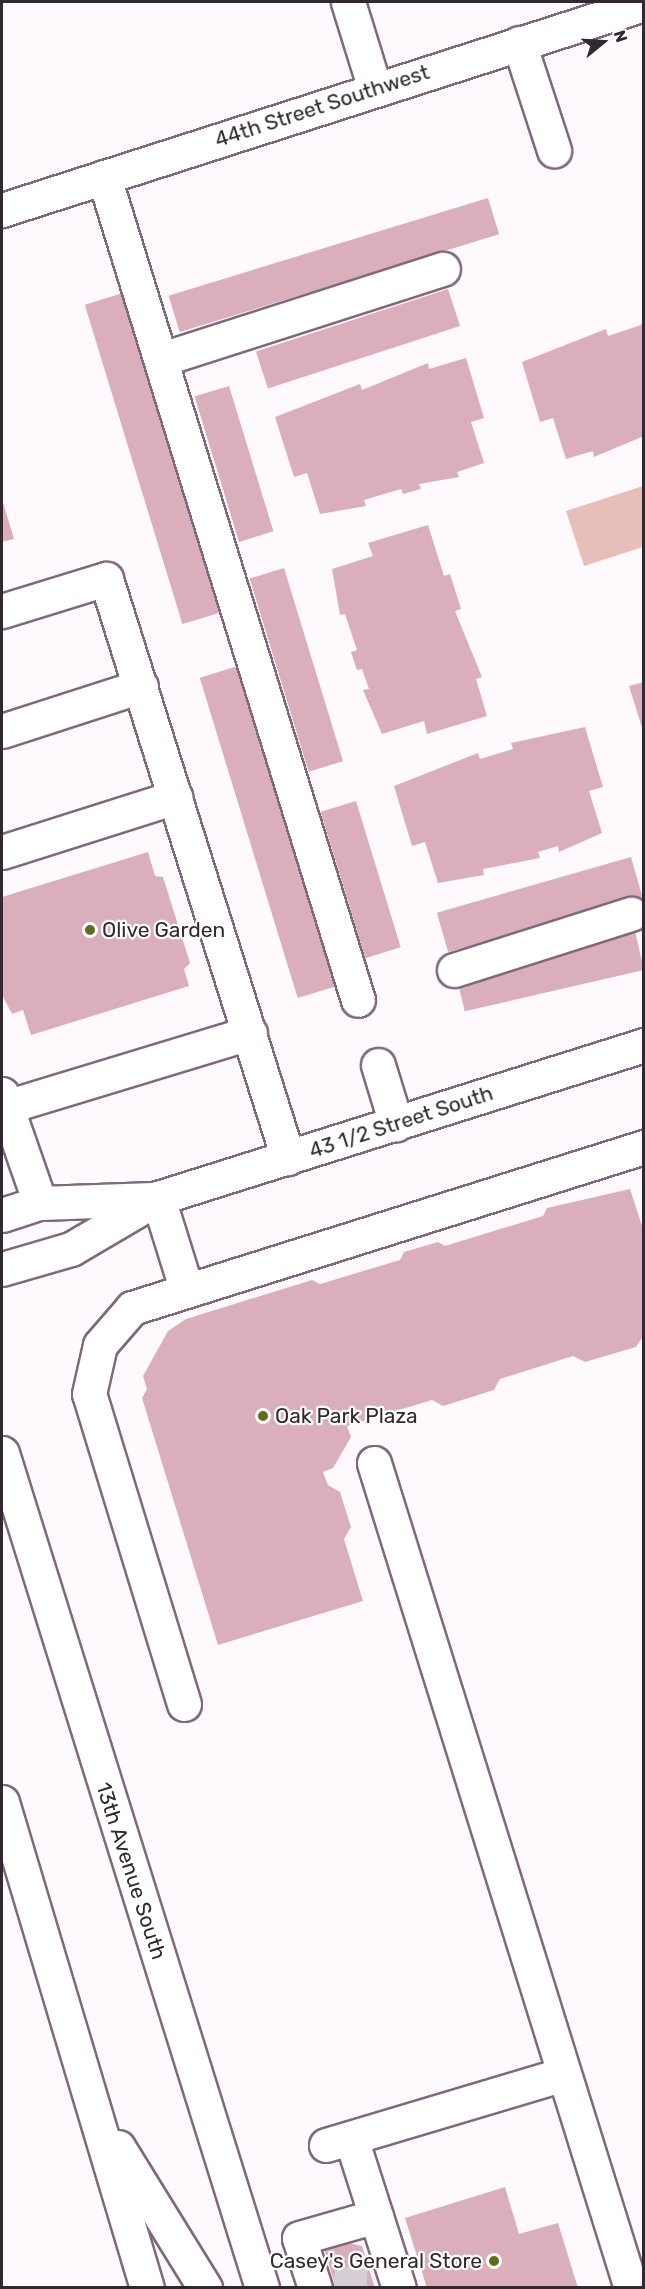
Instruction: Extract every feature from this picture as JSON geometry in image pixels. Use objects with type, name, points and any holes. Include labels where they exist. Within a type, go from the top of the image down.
[{"type":"main road","points":[[348,2],[375,89]]},
{"type":"main road","name":"44th Street Southwest","points":[[2,210],[644,4]]},
{"type":"main road","points":[[519,43],[554,150]]},
{"type":"main road","points":[[104,177],[358,1000]]},
{"type":"main road","points":[[162,359],[443,269]]},
{"type":"main road","points":[[2,612],[106,579],[288,1158]]},
{"type":"main road","points":[[2,731],[141,686]]},
{"type":"main road","points":[[2,852],[175,797]]},
{"type":"main road","points":[[454,970],[631,914]]},
{"type":"main road","points":[[40,1203],[4,1100],[250,1033]]},
{"type":"main road","name":"43 1/2 Street South","points":[[2,1269],[71,1249],[158,1198],[644,1045]]},
{"type":"main road","points":[[378,1065],[396,1124]]},
{"type":"main road","points":[[184,1704],[89,1394],[100,1345],[132,1308],[186,1288],[644,1147]]},
{"type":"main road","points":[[158,1198],[186,1288]]},
{"type":"main road","name":"43 1/2 Street South","points":[[2,1215],[40,1203],[158,1198]]},
{"type":"main road","name":"13th Avenue South","points":[[2,1453],[262,2288]]},
{"type":"main road","points":[[374,1463],[631,2288]]},
{"type":"main road","points":[[2,1802],[147,2288]]},
{"type":"main road","points":[[391,2285],[376,2216],[338,2141],[564,2074]]},
{"type":"main road","points":[[95,2110],[205,2288]]},
{"type":"main road","points":[[321,2284],[299,2238],[376,2216]]},
{"type":"shaded area","points":[[643,486],[643,547],[584,566],[566,511]]},
{"type":"building","points":[[488,198],[499,234],[180,332],[169,296]]},
{"type":"building","points":[[448,289],[460,326],[268,389],[256,351]]},
{"type":"building","points":[[123,293],[221,612],[182,624],[85,305]]},
{"type":"building","points":[[644,318],[644,436],[594,457],[593,451],[566,459],[553,418],[540,422],[522,362],[606,329],[608,336],[641,325]]},
{"type":"building","points":[[466,358],[484,418],[471,422],[484,463],[457,472],[459,477],[419,484],[421,489],[403,494],[401,489],[364,500],[366,506],[320,514],[307,473],[294,477],[275,417],[360,384],[362,390],[428,363],[429,369]]},
{"type":"building","points":[[229,386],[273,531],[239,542],[195,397]]},
{"type":"building","points":[[2,499],[14,539],[2,542]]},
{"type":"building","points":[[428,525],[444,576],[450,574],[461,609],[455,611],[482,677],[476,679],[487,716],[427,734],[424,721],[382,734],[363,690],[369,689],[362,669],[357,670],[351,652],[357,650],[345,614],[340,615],[332,569],[373,556],[368,543]]},
{"type":"building","points":[[284,568],[343,761],[309,772],[250,579]]},
{"type":"building","points":[[238,666],[336,986],[298,998],[200,678]]},
{"type":"building","points":[[644,682],[644,731],[643,731],[629,686]]},
{"type":"building","points":[[585,727],[603,787],[589,791],[602,833],[559,852],[558,846],[538,852],[540,858],[483,869],[484,875],[438,883],[425,842],[412,846],[394,786],[478,753],[480,759],[513,749],[511,743]]},
{"type":"building","points":[[356,801],[401,947],[365,958],[321,812]]},
{"type":"building","name":"Olive Garden","points":[[148,852],[155,876],[163,877],[190,963],[184,969],[189,986],[31,1035],[23,1010],[12,1014],[2,995],[2,897]]},
{"type":"building","points":[[631,857],[642,896],[448,952],[437,913]]},
{"type":"building","points":[[635,931],[644,970],[465,1011],[456,972]]},
{"type":"building","name":"Oak Park Plaza","points":[[630,1189],[644,1232],[644,1335],[636,1347],[585,1362],[573,1356],[500,1379],[494,1390],[443,1406],[432,1400],[347,1426],[351,1437],[333,1468],[323,1472],[328,1485],[340,1492],[351,1527],[344,1539],[363,1601],[218,1645],[142,1398],[147,1389],[143,1376],[168,1331],[186,1319],[312,1280],[320,1284],[400,1260],[404,1252],[438,1242],[445,1246],[543,1216],[547,1208]]},
{"type":"building","name":"Casey's General Store","points":[[505,2187],[519,2234],[558,2223],[578,2288],[427,2288],[405,2218]]},
{"type":"building","name":"Casey's General Store","points":[[320,2236],[362,2246],[375,2288],[336,2288]]},
{"type":"tunnel","points":[[334,2282],[374,2284]]},
{"type":"place","name":"Olive Garden","points":[[90,930]]},
{"type":"place","name":"Oak Park Plaza","points":[[263,1416]]},
{"type":"place","name":"Casey's General Store","points":[[494,2261]]}]
